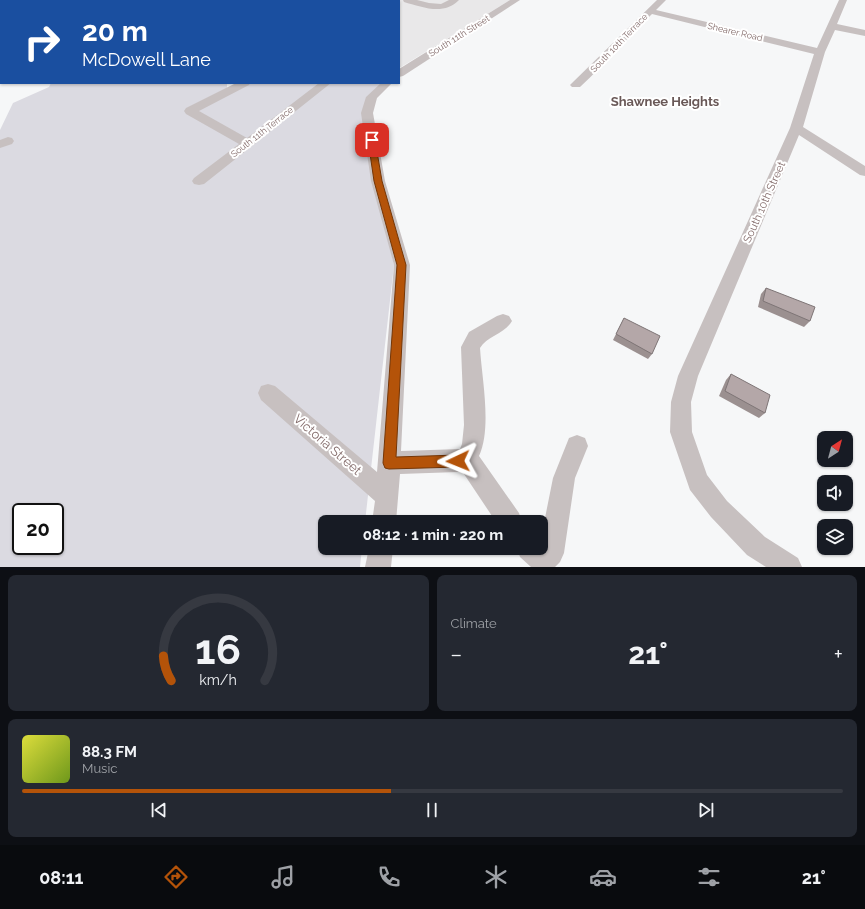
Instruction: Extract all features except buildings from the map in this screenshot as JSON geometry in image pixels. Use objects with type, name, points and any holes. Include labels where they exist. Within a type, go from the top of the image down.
[{"type":"street","points":[[407,0],[429,6],[443,7],[455,0]]},
{"type":"street","points":[[429,6],[440,0]]},
{"type":"street","name":"South 11th Street","points":[[400,72],[516,0]]},
{"type":"street","name":"South 10th Terrace","points":[[576,86],[607,56],[631,29],[662,0]]},
{"type":"street","name":"South 10th Street","points":[[789,567],[756,546],[719,509],[698,482],[681,432],[681,402],[688,376],[796,128],[820,52],[843,0]]},
{"type":"street","name":"Shearer Road","points":[[650,11],[820,52]]},
{"type":"street","points":[[831,26],[865,33]]},
{"type":"street","points":[[243,84],[190,111],[247,143]]},
{"type":"street","name":"South 11th Terrace","points":[[199,181],[325,84]]},
{"type":"street","points":[[385,515],[402,265],[378,181],[367,113],[372,97],[386,84]]},
{"type":"street","points":[[796,128],[865,172]]},
{"type":"street","points":[[389,463],[458,461],[467,458],[473,445],[475,425],[470,347],[476,338],[502,321]]},
{"type":"street","name":"Victoria Street","points":[[268,393],[387,496]]},
{"type":"street","points":[[537,555],[540,558],[546,558],[553,545],[559,501],[564,478],[577,446]]},
{"type":"street","points":[[467,458],[505,515]]},
{"type":"street","points":[[378,567],[380,555]]},
{"type":"shaded area","points":[[400,0],[510,0],[401,67]]},
{"type":"shaded area","points":[[50,84],[227,84],[227,88],[245,84],[382,84],[363,123],[394,265],[366,515],[318,515],[318,555],[361,555],[360,567],[0,567],[0,130],[13,103],[49,87]]},
{"type":"district","name":"Shawnee Heights","points":[[665,101]]},
{"type":"route","points":[[372,140],[378,181],[402,265],[389,463],[458,461]]}]
